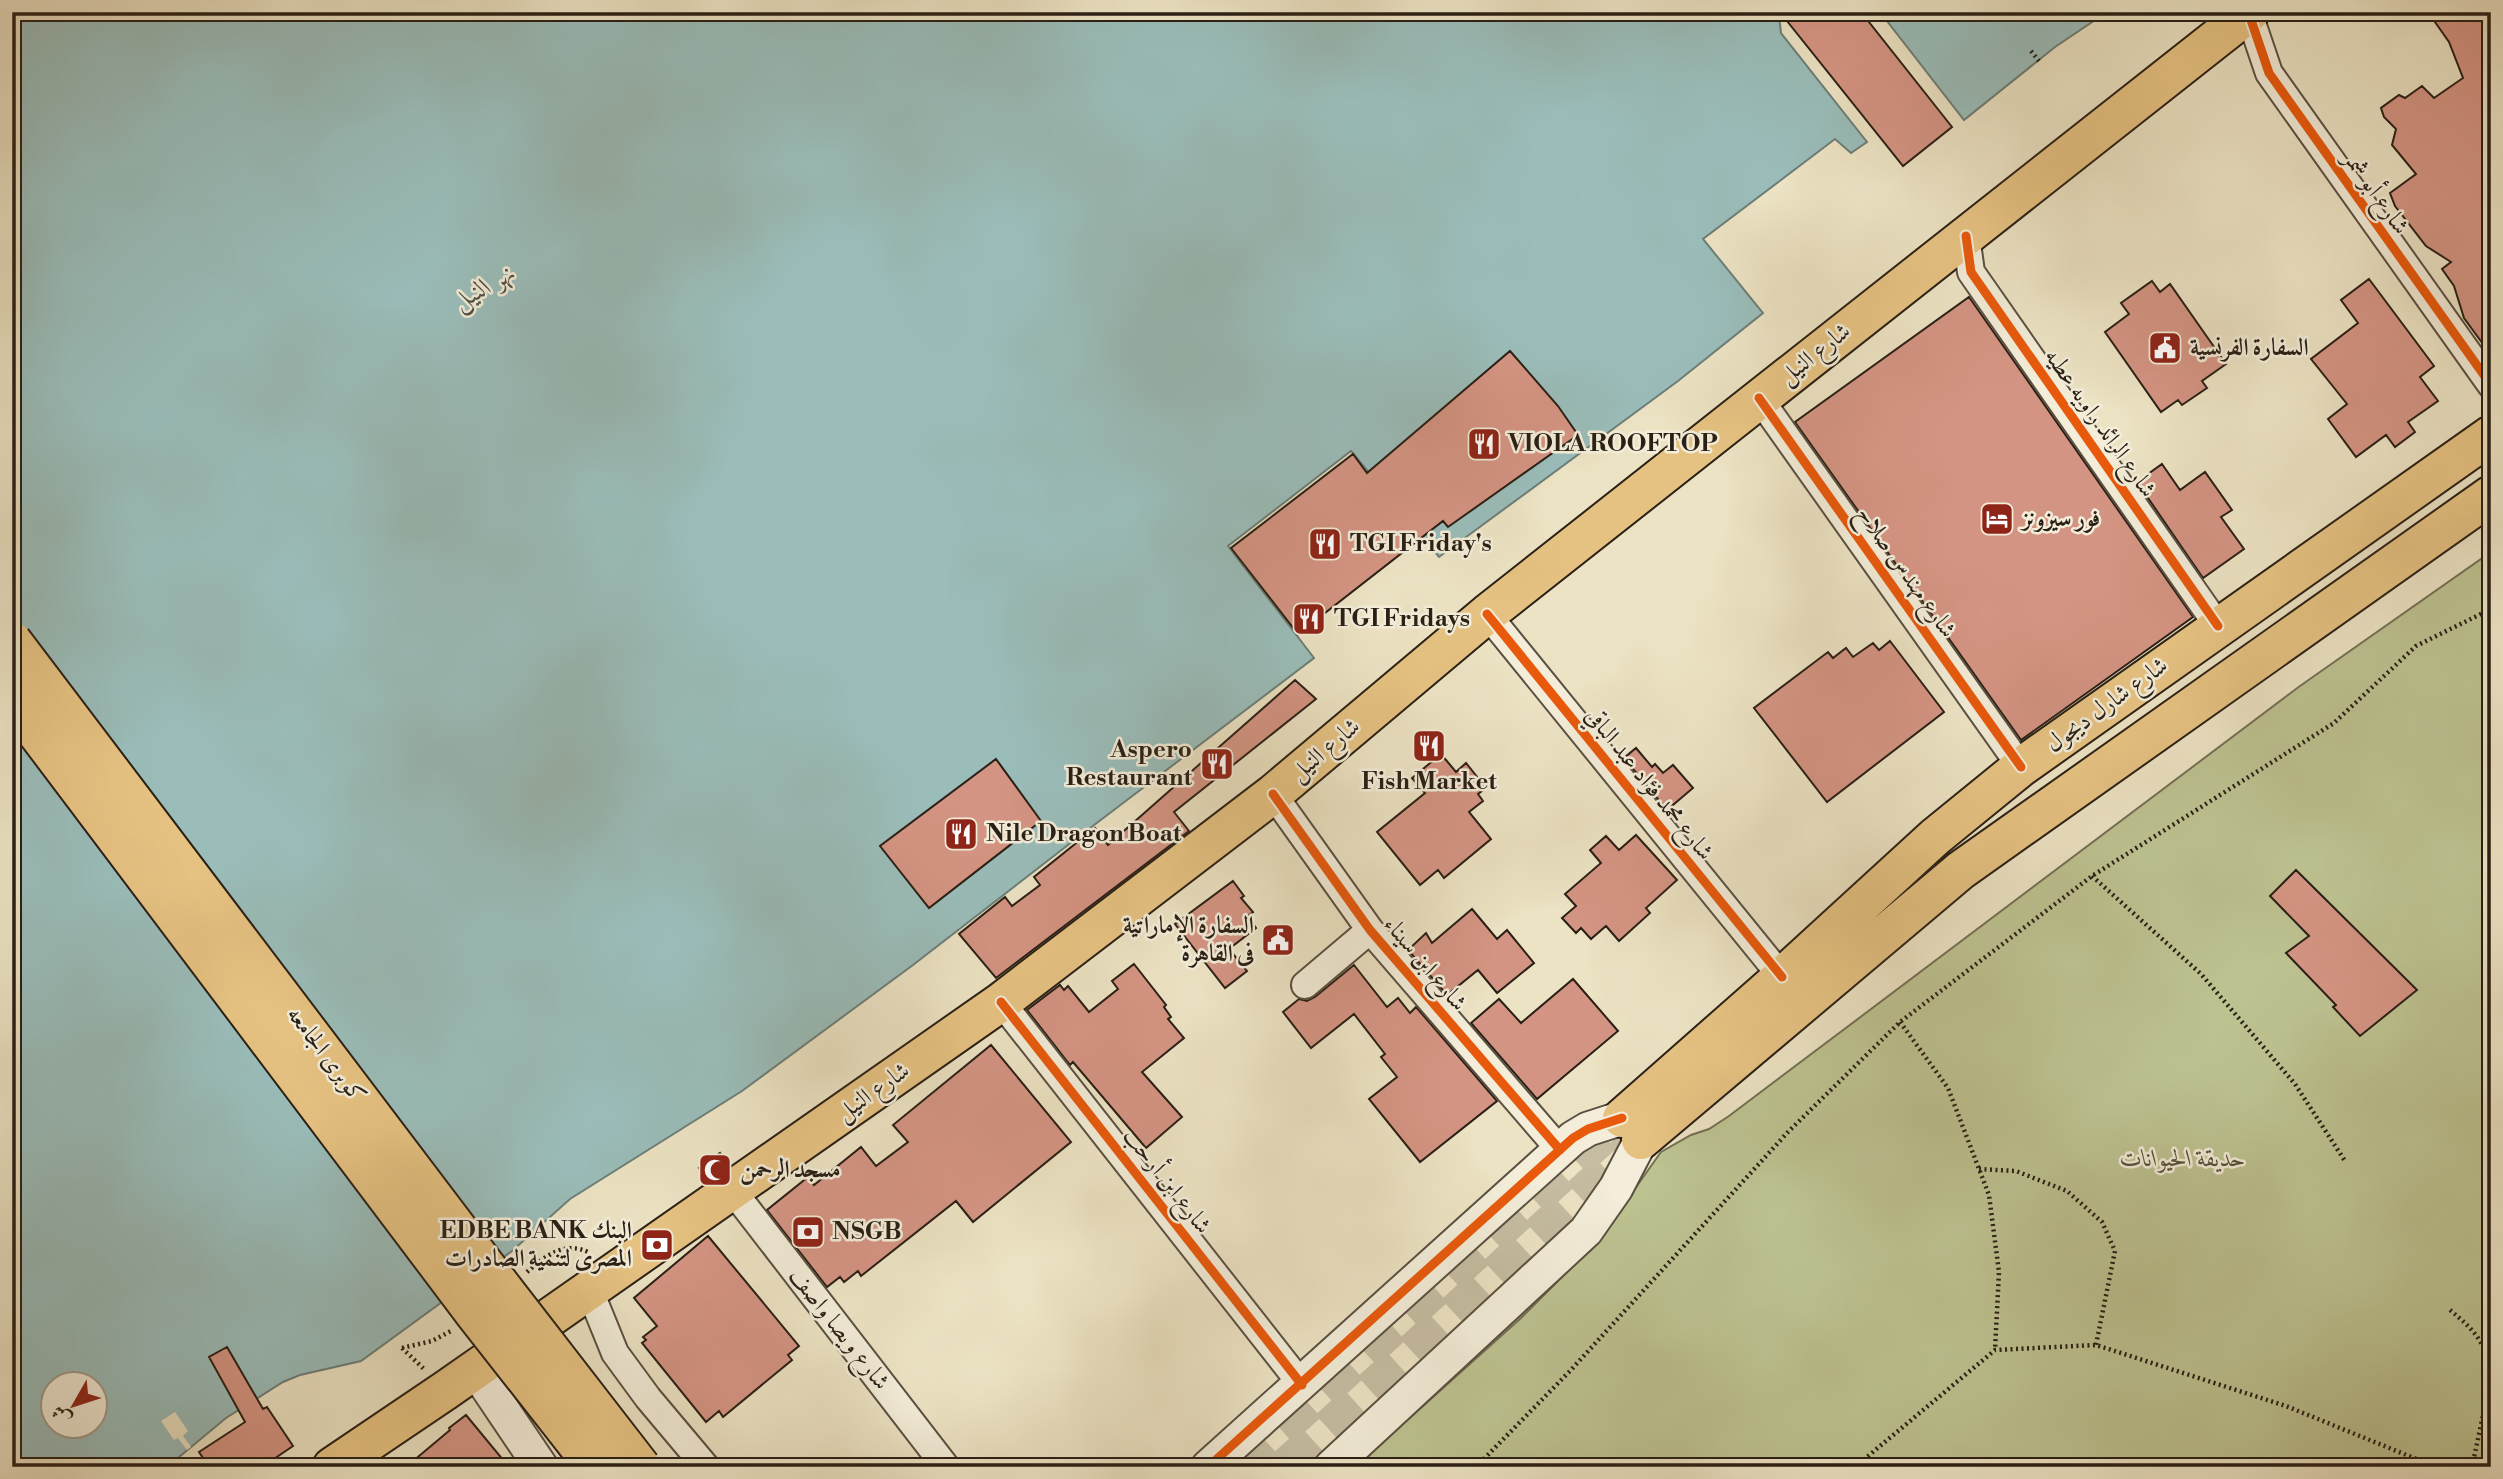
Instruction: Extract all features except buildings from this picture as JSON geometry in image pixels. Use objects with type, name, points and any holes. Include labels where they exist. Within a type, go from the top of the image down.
[{"type":"main road","name":"شارع النيل","points":[[332,1467],[733,1191],[1001,1002],[1273,794],[1487,614],[2249,13]]},
{"type":"main road","name":"شارع شارل ديجول","points":[[1631,1129],[1782,977],[1935,837],[2021,767],[2491,435]]},
{"type":"main road","name":"شارع شارل ديجول","points":[[1631,1129],[1961,870],[2491,495]]},
{"type":"main road","name":"كوبرى الجامعه","points":[[12,641],[641,1467]]},
{"type":"main road","name":"كوبرى الجامعه","points":[[12,700],[475,1314],[595,1467]]},
{"type":"street","name":"شارع أبو شمر","points":[[2249,13],[2269,73],[2491,385]]},
{"type":"street","name":"شارع الرائد راويه عطيه","points":[[1966,236],[1970,272],[2218,626]]},
{"type":"street","name":"شارع مهندس صلاح","points":[[1759,398],[2021,767]]},
{"type":"street","name":"شارع محمد فؤاد عبد الباقي","points":[[1487,614],[1782,977]]},
{"type":"street","name":"شارع ابن سيناء","points":[[1273,794],[1370,930],[1560,1150]]},
{"type":"street","points":[[1306,985],[1370,930]]},
{"type":"street","name":"شارع ابن أرحب","points":[[1001,1002],[1302,1385]]},
{"type":"street","points":[[1208,1467],[1560,1150],[1588,1129],[1631,1129],[1616,1188],[1586,1231],[1331,1467]]},
{"type":"street","name":"شارع ويصا واصف","points":[[733,1191],[946,1467]]},
{"type":"street","points":[[589,1289],[615,1353],[656,1408],[706,1467]]},
{"type":"street","points":[[475,1369],[541,1467]]},
{"type":"path","points":[[2031,51],[2039,61]]},
{"type":"path","points":[[1476,1467],[1570,1371],[1788,1132],[1900,1022],[2092,876],[2334,723],[2416,646],[2491,609]]},
{"type":"path","points":[[2092,876],[2201,974],[2295,1084],[2345,1161]]},
{"type":"path","points":[[1900,1022],[1948,1088],[1989,1195],[1999,1272],[1995,1350]]},
{"type":"path","points":[[1979,1169],[2016,1171],[2067,1191],[2102,1222],[2115,1251],[2096,1345]]},
{"type":"path","points":[[523,1276],[546,1256],[559,1249],[582,1249]]},
{"type":"path","points":[[2450,1310],[2471,1327],[2486,1349],[2491,1370]]},
{"type":"path","points":[[402,1348],[432,1341],[454,1330]]},
{"type":"path","points":[[1855,1467],[1995,1350],[2096,1345],[2286,1406],[2436,1467]]},
{"type":"path","points":[[2472,1467],[2491,1378]]},
{"type":"green space","name":"حديقة الحيوانات","points":[[2491,552],[2491,1467],[1355,1467],[1521,1318],[1581,1258],[1612,1221],[1661,1152],[1691,1135],[1709,1129],[1729,1116],[2300,686]]},
{"type":"water","name":"نهر النيل","points":[[12,12],[1783,12],[1779,15],[1781,33],[1867,142],[1851,153],[1835,139],[1703,239],[1763,313],[1678,381],[1439,557],[1351,451],[1228,546],[1314,658],[913,965],[742,1091],[570,1199],[512,1251],[361,1361],[300,1375],[283,1382],[226,1418],[167,1467],[12,1467]]},
{"type":"water","points":[[1880,12],[2107,12],[2055,47],[1964,120]]},
{"type":"pier","points":[[175,1412],[188,1431],[183,1436],[191,1447],[187,1450],[178,1438],[174,1440],[161,1421]]},
{"type":"tunnel","points":[[1238,1467],[1622,1118]]},
{"type":"tunnel","points":[[1286,1467],[1641,1140]]},
{"type":"cycle path","points":[[2249,14],[2269,73],[2491,385]]},
{"type":"cycle path","points":[[1966,236],[1971,272],[2218,626]]},
{"type":"cycle path","points":[[1759,398],[2021,767]]},
{"type":"cycle path","points":[[1487,614],[1782,977]]},
{"type":"cycle path","points":[[1273,794],[1370,930],[1560,1150]]},
{"type":"cycle path","points":[[1001,1002],[1302,1385]]},
{"type":"cycle path","points":[[1208,1467],[1573,1138],[1588,1129],[1622,1118]]},
{"type":"place","name":"السفارة الفرنسية","points":[[2165,348]]},
{"type":"place","name":"VIOLA ROOFTOP","points":[[1484,444]]},
{"type":"place","name":"فور سيزونز","points":[[1997,519]]},
{"type":"place","name":"TGI Friday's","points":[[1325,544]]},
{"type":"place","name":"TGI Fridays","points":[[1309,619]]},
{"type":"place","name":"Fish Market","points":[[1429,746]]},
{"type":"place","name":"Aspero Restaurant","points":[[1217,764]]},
{"type":"place","name":"Nile Dragon Boat","points":[[961,834]]},
{"type":"place","name":"السفارة الإماراتية فى القاهرة","points":[[1278,940]]},
{"type":"place","name":"مسجد الرحمن","points":[[715,1170]]},
{"type":"place","name":"NSGB","points":[[808,1232]]},
{"type":"place","name":"EDBE BANK البنك المصرى لتنمية الصادرات","points":[[657,1245]]}]
